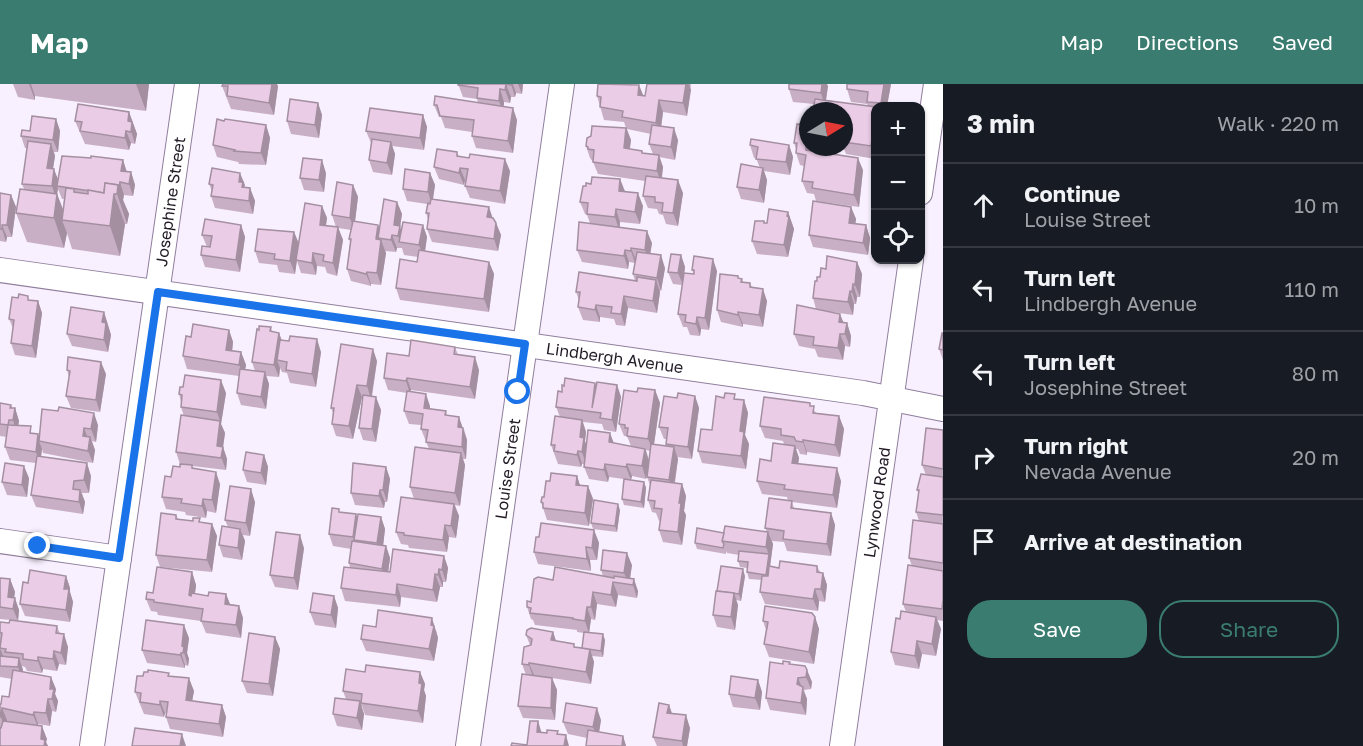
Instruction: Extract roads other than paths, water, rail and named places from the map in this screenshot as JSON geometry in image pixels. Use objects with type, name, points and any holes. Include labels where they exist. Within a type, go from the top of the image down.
[{"type":"street","name":"Josephine Street","points":[[92,746],[187,84]]},
{"type":"street","name":"Louise Street","points":[[468,746],[562,84]]},
{"type":"street","points":[[925,164],[936,84]]},
{"type":"street","name":"Lynwood Road","points":[[842,746],[910,264]]},
{"type":"street","name":"Lindbergh Avenue","points":[[0,270],[852,391],[943,409]]},
{"type":"street","points":[[0,540],[119,558]]}]
